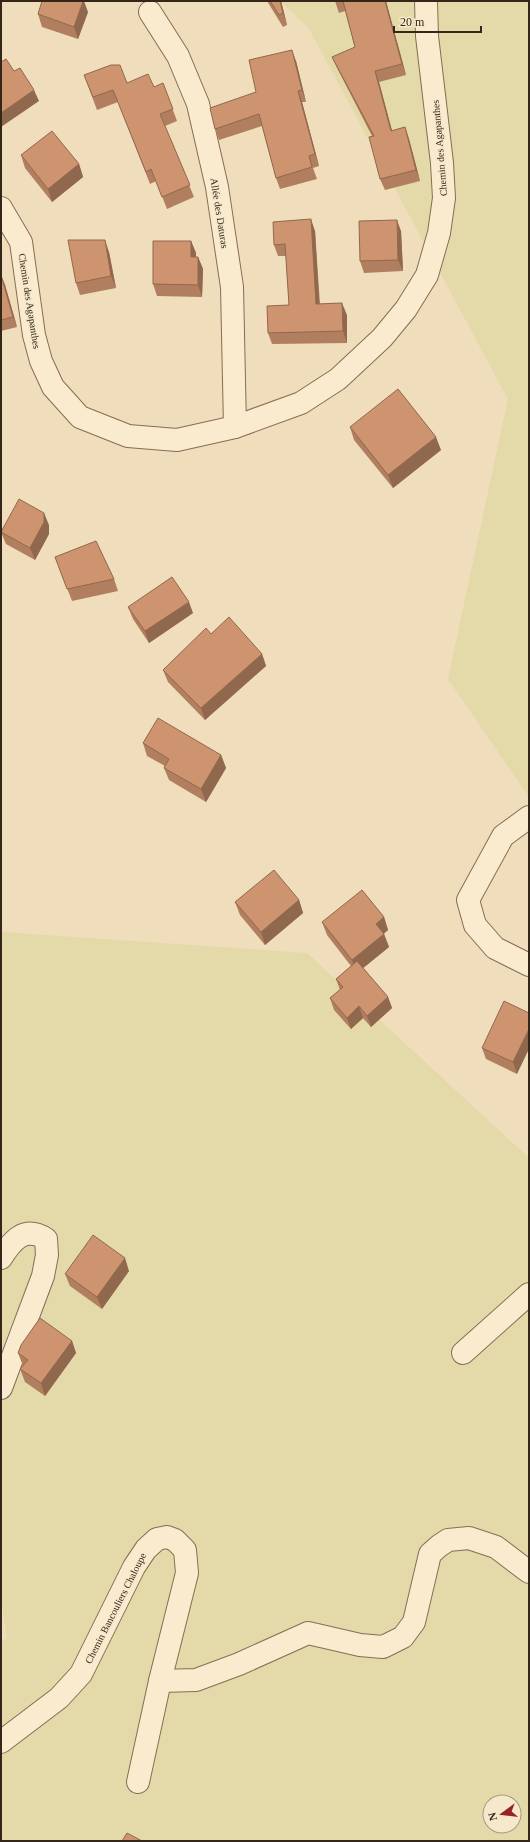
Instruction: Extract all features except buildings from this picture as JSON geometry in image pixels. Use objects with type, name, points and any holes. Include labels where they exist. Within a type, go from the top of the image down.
[{"type":"street","name":"Chemin des Agapanthes","points":[[1,208],[21,242],[34,335],[40,361],[53,387],[80,417],[128,436],[176,440],[235,427],[301,403],[338,379],[382,338],[406,309],[427,275],[439,233],[444,198],[442,163],[427,36],[426,1]]},
{"type":"street","name":"Allée des Daturas","points":[[150,12],[178,56],[198,104],[217,188],[232,288],[235,427]]},
{"type":"street","points":[[529,817],[503,836],[468,900],[475,925],[494,948],[529,965]]},
{"type":"street","points":[[1,1258],[12,1242],[27,1233],[39,1234],[46,1238],[47,1255],[43,1276],[1,1388]]},
{"type":"street","points":[[463,1353],[529,1294]]},
{"type":"street","name":"Chemin Bancouliers Chaloupe","points":[[1,1742],[59,1698],[81,1674],[134,1567],[146,1549],[157,1539],[166,1537],[175,1540],[185,1550],[187,1573],[160,1681]]},
{"type":"street","points":[[138,1782],[160,1681],[196,1680],[239,1664],[308,1633],[360,1645],[383,1647],[403,1637],[414,1622],[430,1554],[448,1540],[469,1538],[496,1548],[529,1572]]},
{"type":"shaded area","points":[[280,1],[529,1],[529,797],[448,679],[508,399],[308,27]]},
{"type":"shaded area","points":[[1,932],[307,953],[529,1158],[529,1841],[1,1841],[1,1641],[7,1638],[1,1599]]}]
